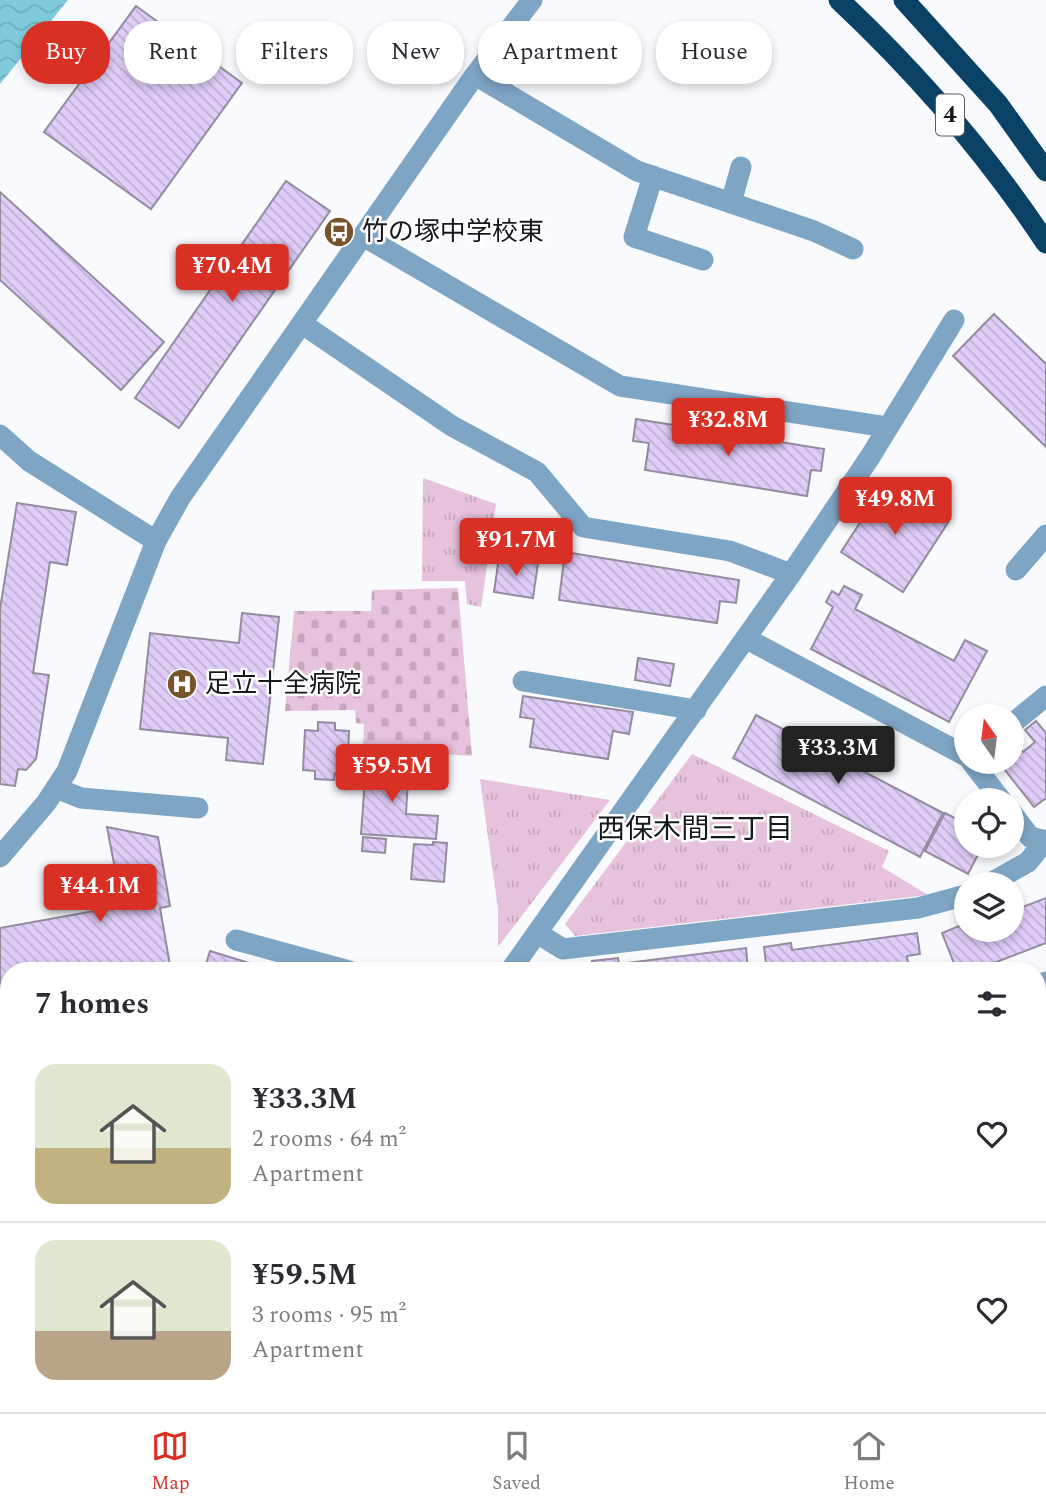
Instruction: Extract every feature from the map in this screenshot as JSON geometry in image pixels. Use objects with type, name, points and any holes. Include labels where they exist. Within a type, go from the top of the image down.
[{"type":"highway","name":"4","points":[[839,0],[885,43],[944,108],[995,171],[1046,243]]},
{"type":"highway","name":"4","points":[[904,0],[998,104],[1046,172]]},
{"type":"street","points":[[0,857],[67,771],[156,541],[180,498],[304,325],[475,75],[532,0]]},
{"type":"street","points":[[475,75],[637,171],[814,231],[853,249]]},
{"type":"street","points":[[731,203],[741,167]]},
{"type":"street","points":[[653,176],[634,237],[703,260]]},
{"type":"street","points":[[363,236],[620,386],[887,427]]},
{"type":"street","points":[[516,962],[791,575],[954,320]]},
{"type":"street","points":[[304,325],[525,476],[540,474],[583,527],[730,551],[791,575]]},
{"type":"street","points":[[0,435],[29,461],[156,541]]},
{"type":"street","points":[[1016,570],[1046,535]]},
{"type":"street","points":[[747,639],[954,750]]},
{"type":"street","points":[[523,681],[696,710]]},
{"type":"street","points":[[1024,714],[1046,696]]},
{"type":"street","points":[[981,774],[992,788]]},
{"type":"street","points":[[56,788],[81,797],[198,808]]},
{"type":"street","points":[[1010,872],[1028,862],[1046,840],[1030,837],[1024,829]]},
{"type":"street","points":[[537,933],[563,949],[918,908],[954,898]]},
{"type":"street","points":[[236,940],[316,962]]},
{"type":"green space","points":[[423,478],[496,504],[481,607],[467,604],[465,581],[422,581]]},
{"type":"green space","points":[[458,588],[472,756],[363,748],[364,724],[356,723],[355,710],[285,711],[294,611],[371,611],[372,590]]},
{"type":"green space","points":[[692,754],[889,851],[882,867],[928,895],[575,936],[565,924]]},
{"type":"green space","points":[[480,779],[610,800],[498,947],[498,909]]},
{"type":"water","points":[[0,0],[68,0],[51,21],[21,21],[21,58],[0,84]]},
{"type":"building","points":[[136,6],[157,21],[125,21]]},
{"type":"building","points":[[124,22],[124,84],[222,84],[222,68],[236,79],[236,84],[241,84],[151,209],[44,132],[79,84],[110,84],[110,42]]},
{"type":"building","points":[[286,181],[330,211],[179,428],[135,398]]},
{"type":"building","points":[[0,192],[164,342],[121,390],[0,280]]},
{"type":"building","points":[[994,314],[1046,364],[1046,447],[953,356]]},
{"type":"building","points":[[636,419],[824,449],[821,471],[811,470],[807,496],[645,470],[649,443],[633,441]]},
{"type":"building","points":[[887,481],[949,521],[903,592],[841,552]]},
{"type":"building","points":[[17,503],[76,512],[67,565],[50,562],[33,673],[49,675],[36,759],[26,770],[18,769],[15,786],[0,784],[0,609]]},
{"type":"building","points":[[565,552],[739,580],[736,603],[720,601],[717,623],[559,600]]},
{"type":"building","points":[[499,557],[538,563],[533,598],[494,592]]},
{"type":"building","points":[[844,586],[862,595],[855,609],[954,661],[965,640],[987,651],[959,704],[954,704],[954,713],[949,722],[811,649],[833,607],[826,602],[832,591],[839,595]]},
{"type":"building","points":[[242,613],[279,617],[263,764],[226,760],[228,738],[140,729],[150,633],[239,643]]},
{"type":"building","points":[[638,658],[674,664],[670,686],[635,680]]},
{"type":"building","points":[[523,696],[633,712],[629,734],[613,731],[608,759],[530,747],[534,719],[520,717]]},
{"type":"building","points":[[756,715],[943,813],[920,857],[733,758]]},
{"type":"building","points":[[1036,721],[1046,733],[1046,798],[1034,807],[1024,794],[1024,788],[1019,788],[1008,774],[1024,774],[1024,751],[1035,742],[1025,730]]},
{"type":"building","points":[[318,722],[335,723],[335,730],[349,731],[347,774],[335,773],[334,780],[315,779],[315,771],[303,770],[305,730],[318,731]]},
{"type":"building","points":[[381,760],[409,763],[406,814],[438,816],[436,839],[361,834],[366,765],[381,766]]},
{"type":"building","points":[[945,813],[954,818],[954,858],[976,858],[969,872],[964,872],[925,851]]},
{"type":"building","points":[[107,827],[158,837],[170,906],[160,908],[169,962],[0,962],[0,928],[122,906]]},
{"type":"building","points":[[363,837],[386,839],[385,853],[362,851]]},
{"type":"building","points":[[433,842],[447,843],[444,882],[411,879],[414,844],[433,845]]},
{"type":"building","points":[[1046,898],[1046,943],[996,962],[953,962],[942,933],[954,928],[954,942],[1024,942],[1024,906]]},
{"type":"building","points":[[917,933],[920,954],[907,956],[908,962],[766,962],[764,947],[791,943],[792,950]]},
{"type":"building","points":[[746,948],[747,962],[635,962]]},
{"type":"building","points":[[210,951],[246,962],[207,962]]},
{"type":"building","points":[[618,958],[619,962],[592,962],[592,961]]},
{"type":"place","name":"竹の塚中学校東","points":[[339,232]]},
{"type":"place","name":"足立十全病院","points":[[182,684]]},
{"type":"district","name":"西保木間三丁目","points":[[695,829]]}]
